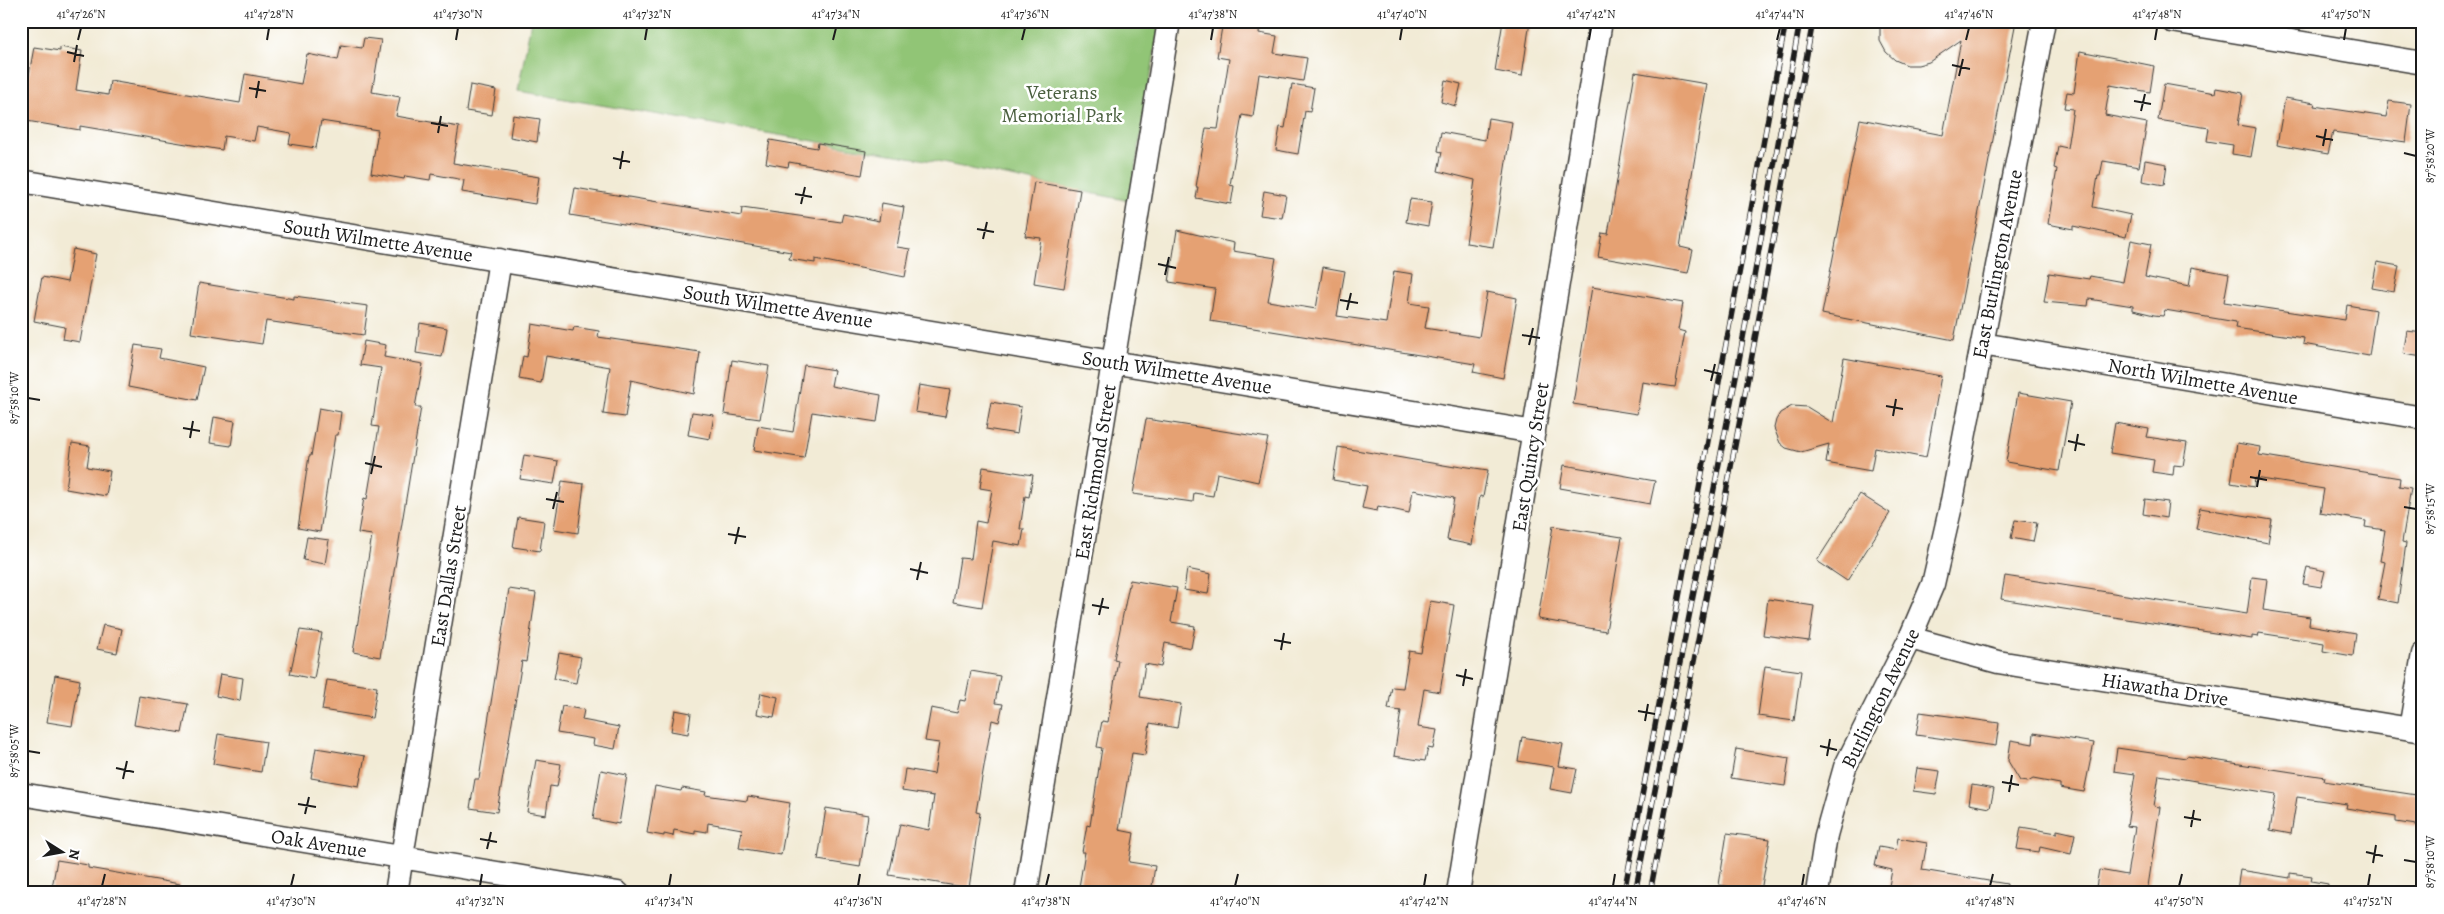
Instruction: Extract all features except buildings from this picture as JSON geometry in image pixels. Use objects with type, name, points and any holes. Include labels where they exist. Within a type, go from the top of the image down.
[{"type":"street","name":"East Richmond Street","points":[[1026,893],[1169,21]]},
{"type":"street","name":"East Quincy Street","points":[[1458,893],[1601,21]]},
{"type":"street","name":"East Burlington Avenue","points":[[1951,506],[2044,21]]},
{"type":"street","points":[[2172,21],[2423,63]]},
{"type":"street","name":"South Wilmette Avenue","points":[[21,180],[1534,432]]},
{"type":"street","name":"East Dallas Street","points":[[396,893],[500,260]]},
{"type":"street","name":"North Wilmette Avenue","points":[[1982,344],[2423,418]]},
{"type":"street","name":"Burlington Avenue","points":[[1817,893],[1826,835],[1845,767],[1910,638],[1933,584],[1951,506]]},
{"type":"street","name":"Hiawatha Drive","points":[[1910,638],[1998,662],[2416,730]]},
{"type":"street","points":[[2416,730],[2423,654]]},
{"type":"street","name":"Oak Avenue","points":[[21,794],[618,893]]},
{"type":"green space","name":"Veterans Memorial Park","points":[[531,21],[1160,21],[1130,201],[932,161],[518,91]]},
{"type":"railway","points":[[1624,893],[1786,21]]},
{"type":"railway","points":[[1635,893],[1738,366],[1800,21]]},
{"type":"railway","points":[[1650,893],[1749,372],[1813,21]]}]
